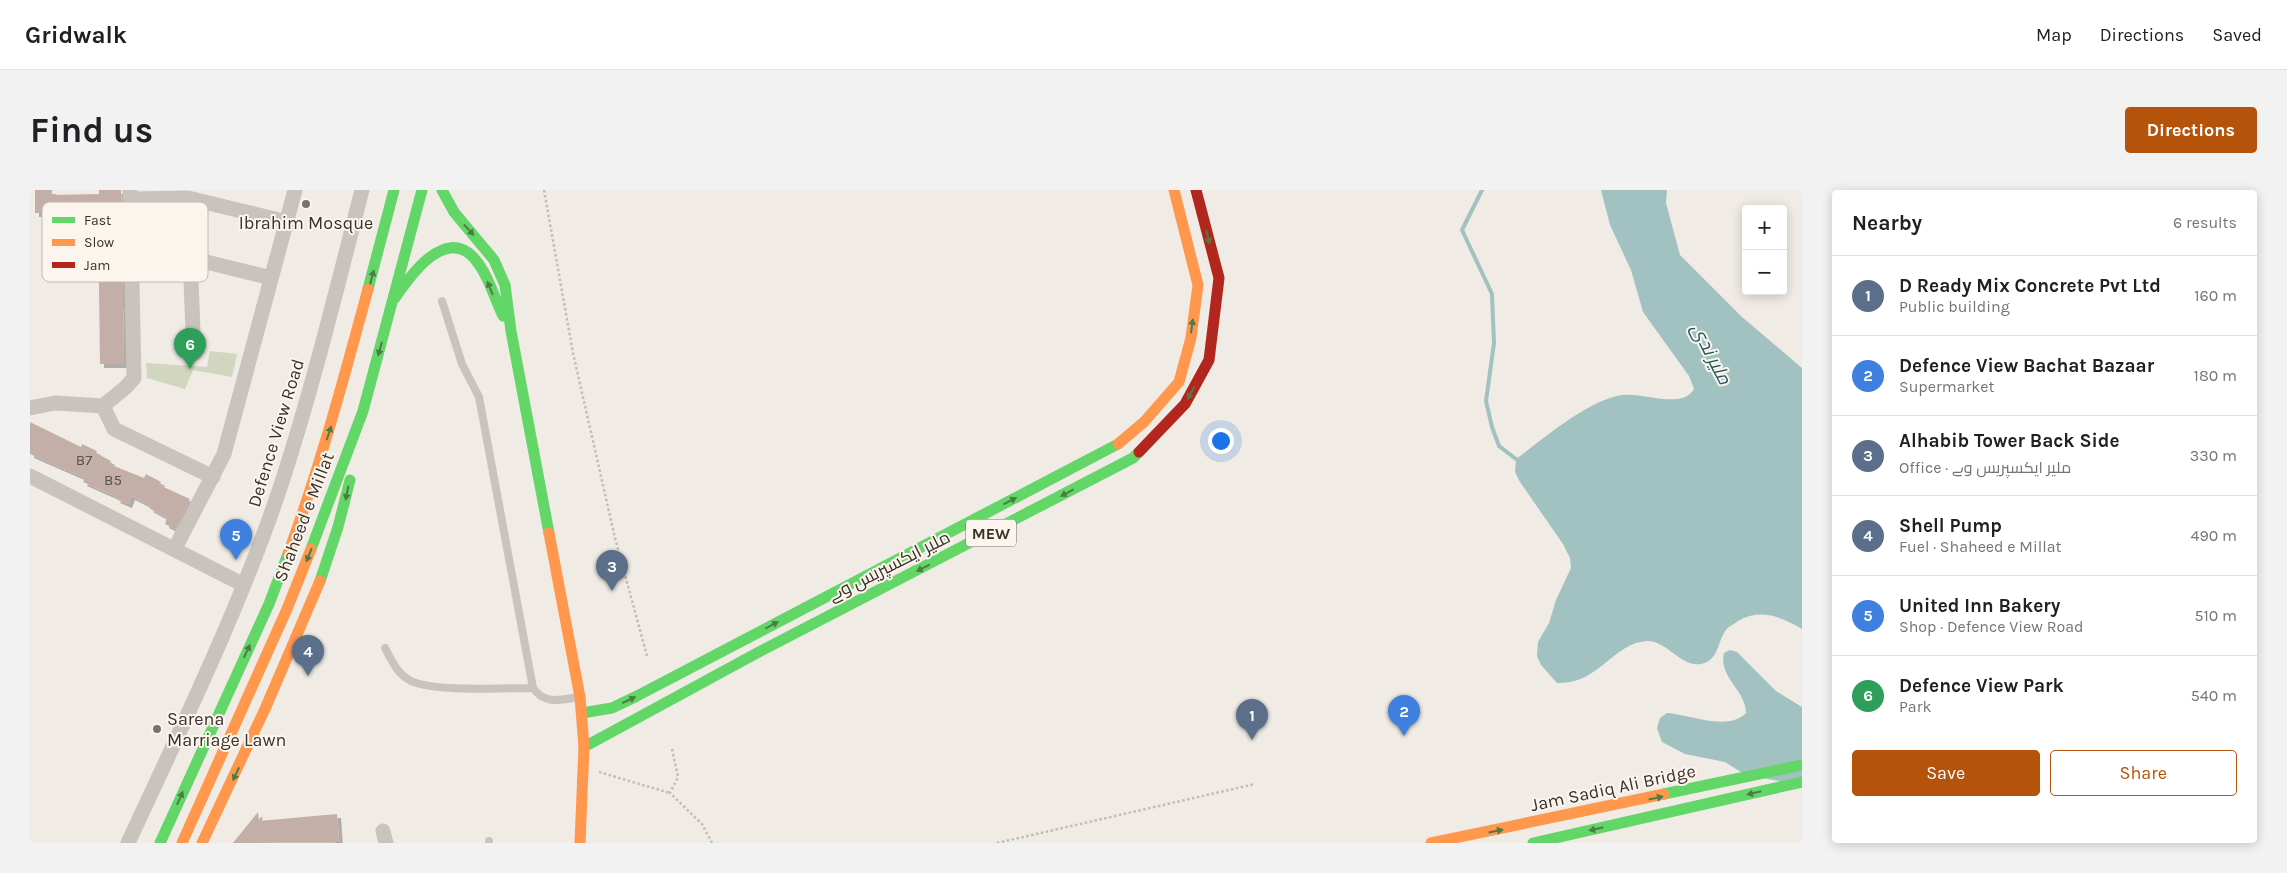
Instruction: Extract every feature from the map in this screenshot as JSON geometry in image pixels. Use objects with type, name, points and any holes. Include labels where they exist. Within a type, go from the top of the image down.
[{"type":"main road","name":"Shaheed e Millat","points":[[160,843],[269,604],[304,511],[338,403],[394,190]]},
{"type":"main road","name":"Shaheed e Millat","points":[[182,843],[288,609],[363,411],[422,190]]},
{"type":"main road","points":[[442,190],[448,206],[485,247],[501,272],[506,291],[511,331],[580,697],[584,747],[580,843]]},
{"type":"main road","name":"ملیر ایکسپریس وے","points":[[582,713],[612,708],[637,696],[851,582],[1114,447],[1144,422],[1179,382],[1190,338],[1198,285],[1174,190]]},
{"type":"main road","name":"ملیر ایکسپریس وے","points":[[584,747],[766,648],[1133,458],[1185,404],[1209,360],[1219,278],[1196,190]]},
{"type":"main road","points":[[392,302],[408,277],[436,252],[451,247],[463,249],[472,256],[484,273],[511,331]]},
{"type":"main road","points":[[202,843],[278,679],[325,564],[345,506],[363,411]]},
{"type":"main road","name":"Jam Sadiq Ali Bridge","points":[[1431,843],[1802,766]]},
{"type":"main road","name":"Jam Sadiq Ali Bridge","points":[[1533,843],[1802,782]]},
{"type":"street","points":[[175,548],[224,454],[295,190]]},
{"type":"street","name":"Defence View Road","points":[[128,843],[244,585],[282,482],[314,377],[362,190]]},
{"type":"street","points":[[130,195],[188,198],[204,202]]},
{"type":"street","points":[[208,203],[287,222]]},
{"type":"street","points":[[208,262],[271,278]]},
{"type":"street","points":[[30,408],[55,403],[103,406],[126,388],[134,378],[132,282]]},
{"type":"street","points":[[191,282],[194,354]]},
{"type":"street","points":[[103,406],[114,429],[213,477]]},
{"type":"street","points":[[30,476],[175,548],[244,585]]},
{"type":"lane","points":[[442,301],[462,364],[478,397],[533,688],[538,695],[546,700],[580,697]]},
{"type":"lane","points":[[385,648],[398,671],[410,680],[430,687],[533,688]]},
{"type":"path","points":[[544,190],[573,353],[615,538],[647,656]]},
{"type":"path","points":[[670,794],[678,777],[672,749]]},
{"type":"path","points":[[584,767],[670,794],[702,824],[712,843]]},
{"type":"path","points":[[997,843],[1255,784]]},
{"type":"green space","points":[[210,351],[237,354],[232,377],[193,370],[185,389],[147,378],[146,363],[207,367]]},
{"type":"water","name":"ملیر ندی","points":[[1601,190],[1667,190],[1666,203],[1680,255],[1742,317],[1802,368],[1802,629],[1779,618],[1755,615],[1738,621],[1727,629],[1716,653],[1707,662],[1691,663],[1656,642],[1648,641],[1636,643],[1625,648],[1584,677],[1572,682],[1557,683],[1541,665],[1537,656],[1538,642],[1549,623],[1556,600],[1571,568],[1570,558],[1563,544],[1520,482],[1515,472],[1516,459],[1566,421],[1609,398],[1631,395],[1672,399],[1688,395],[1694,389],[1689,376],[1643,312],[1631,270],[1610,225]]},
{"type":"water","points":[[1730,650],[1737,652],[1776,691],[1802,707],[1802,786],[1744,774],[1725,762],[1685,754],[1662,742],[1657,728],[1660,718],[1667,713],[1719,722],[1738,718],[1746,713],[1742,697],[1728,676],[1723,662],[1724,653]]},
{"type":"building","points":[[35,190],[52,190],[52,195],[99,194],[99,190],[121,190],[121,202],[42,202],[42,213],[35,213]]},
{"type":"building","points":[[99,282],[123,282],[124,364],[100,364]]},
{"type":"building","points":[[30,422],[81,447],[82,444],[97,451],[96,453],[111,461],[109,464],[144,478],[146,474],[161,482],[159,485],[190,499],[175,529],[165,524],[167,518],[149,508],[151,506],[131,496],[128,504],[116,499],[117,497],[83,482],[85,478],[30,454]]},
{"type":"building","points":[[258,812],[259,821],[337,814],[339,842],[233,843]]},
{"type":"waterway","points":[[1482,190],[1462,230],[1492,294],[1494,343],[1486,401],[1499,446],[1520,460]]},
{"type":"traffic: fast","points":[[368,289],[394,190]]},
{"type":"traffic: fast","points":[[311,549],[363,411],[422,190]]},
{"type":"traffic: fast","points":[[442,190],[454,212],[494,260],[505,285],[511,331],[549,533]]},
{"type":"traffic: fast","points":[[395,298],[419,267],[429,258],[440,251],[452,248],[463,250],[479,264],[503,316]]},
{"type":"traffic: fast","points":[[582,713],[612,708],[637,696],[1118,444]]},
{"type":"traffic: fast","points":[[584,747],[757,653],[1133,458],[1139,452]]},
{"type":"traffic: fast","points":[[320,581],[338,527],[350,480]]},
{"type":"traffic: fast","points":[[160,843],[269,604],[288,554]]},
{"type":"traffic: fast","points":[[1664,794],[1802,765]]},
{"type":"traffic: fast","points":[[1533,843],[1802,782]]},
{"type":"traffic: slow","points":[[1118,444],[1144,422],[1179,382],[1191,338],[1198,285],[1174,190]]},
{"type":"traffic: slow","points":[[288,554],[341,389],[368,289]]},
{"type":"traffic: slow","points":[[549,533],[580,697],[584,747],[580,843]]},
{"type":"traffic: slow","points":[[182,843],[287,609],[311,549]]},
{"type":"traffic: slow","points":[[202,843],[265,709],[320,581]]},
{"type":"traffic: slow","points":[[1431,843],[1664,794]]},
{"type":"traffic: jam","points":[[1139,452],[1185,404],[1209,360],[1219,278],[1196,190]]},
{"type":"place","name":"Ibrahim Mosque","points":[[306,204]]},
{"type":"place","name":"Defence View Park","points":[[190,369]]},
{"type":"place","name":"United Inn Bakery","points":[[236,560]]},
{"type":"place","name":"Alhabib Tower Back Side","points":[[612,591]]},
{"type":"place","name":"Shell Pump","points":[[308,676]]},
{"type":"place","name":"Sarena Marriage Lawn","points":[[157,729]]},
{"type":"place","name":"Defence View Bachat Bazaar","points":[[1404,736]]},
{"type":"place","name":"D Ready Mix Concrete Pvt Ltd","points":[[1252,740]]}]
